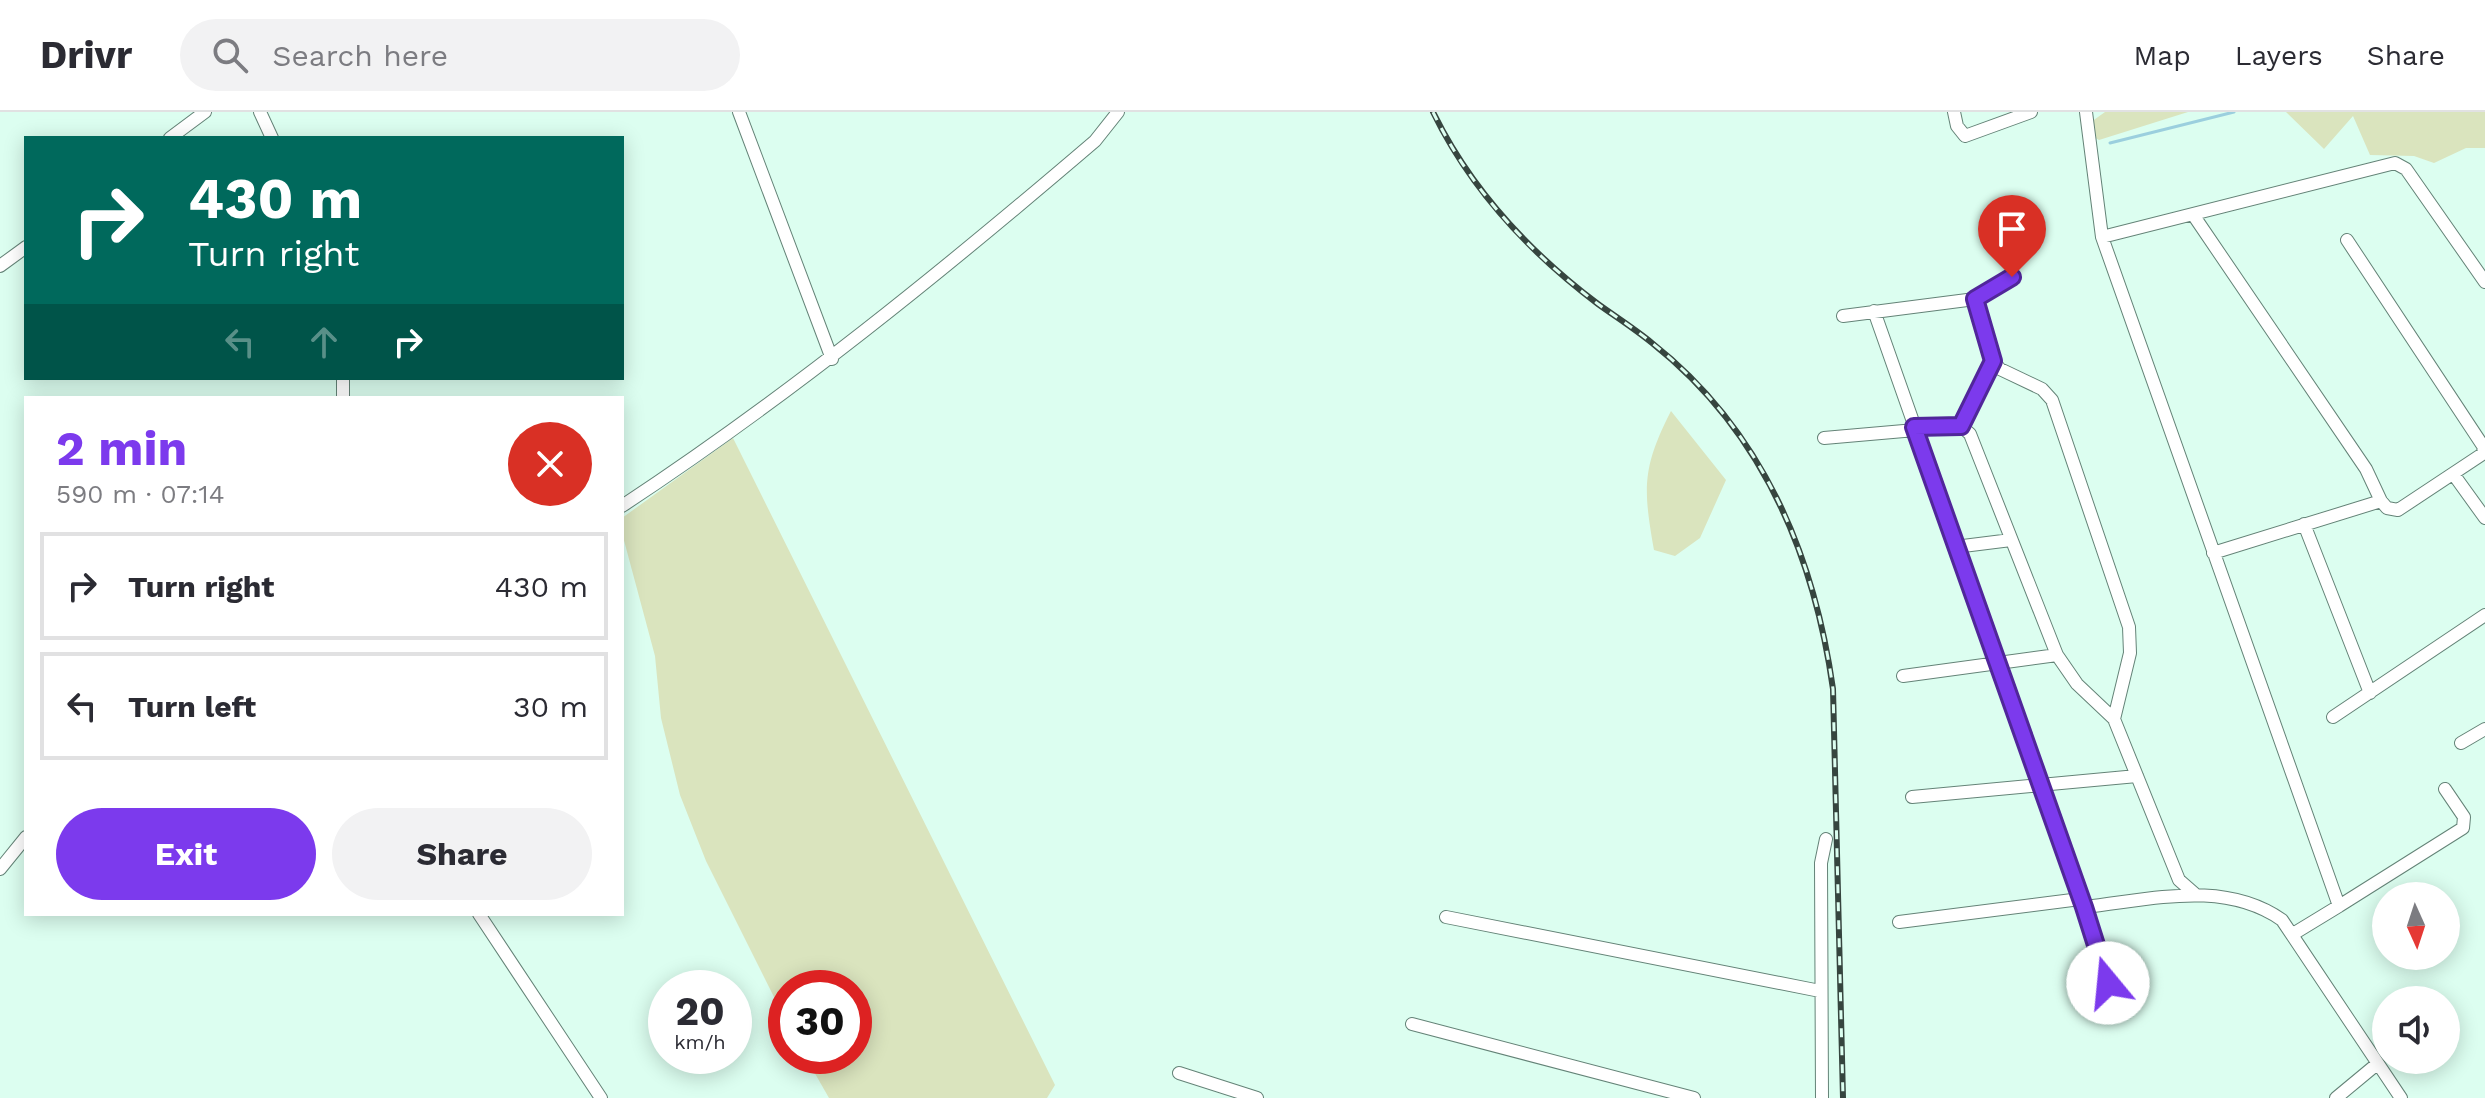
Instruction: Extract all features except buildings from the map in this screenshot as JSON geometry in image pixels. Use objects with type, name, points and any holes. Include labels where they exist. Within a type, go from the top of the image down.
[{"type":"street","points":[[173,136],[205,112]]},
{"type":"street","points":[[260,112],[271,136]]},
{"type":"street","points":[[739,112],[832,359]]},
{"type":"street","points":[[624,505],[714,446],[832,359],[1084,150],[1118,112]]},
{"type":"street","points":[[1954,112],[1957,126],[1965,136],[2031,112]]},
{"type":"street","points":[[2086,112],[2102,237],[2339,906]]},
{"type":"street","points":[[2102,237],[2194,216],[2386,164],[2402,165],[2485,282]]},
{"type":"street","points":[[2194,216],[2366,469],[2381,501],[2387,508],[2398,510],[2483,457],[2483,446],[2347,240]]},
{"type":"street","points":[[0,266],[24,248]]},
{"type":"street","points":[[1843,316],[1975,299],[2012,277]]},
{"type":"street","points":[[1975,299],[1993,361],[2000,369],[2042,389],[2052,400],[2077,466],[2129,627],[2130,653],[2114,719]]},
{"type":"street","points":[[1874,311],[2108,983]]},
{"type":"street","points":[[1961,426],[1993,361]]},
{"type":"street","points":[[1824,438],[1914,427],[1961,426],[1973,439],[2057,655],[2077,684],[2114,719],[2179,880],[2195,894]]},
{"type":"street","points":[[2454,475],[2485,518]]},
{"type":"street","points":[[2213,553],[2381,501]]},
{"type":"street","points":[[2304,524],[2370,693]]},
{"type":"street","points":[[1955,547],[2011,540]]},
{"type":"street","points":[[2333,717],[2485,615]]},
{"type":"street","points":[[1903,676],[2057,655]]},
{"type":"street","points":[[2461,743],[2485,729]]},
{"type":"street","points":[[1912,797],[2137,776]]},
{"type":"street","points":[[2293,934],[2463,828],[2464,817],[2445,789]]},
{"type":"street","points":[[0,869],[24,839]]},
{"type":"street","points":[[1822,1098],[1821,863],[1826,839]]},
{"type":"street","points":[[1899,922],[2195,894],[2237,898],[2261,905],[2282,920],[2372,1056]]},
{"type":"street","points":[[480,916],[601,1098]]},
{"type":"street","points":[[1446,917],[1820,991]]},
{"type":"street","points":[[1412,1024],[1694,1098]]},
{"type":"street","points":[[2336,1098],[2372,1068]]},
{"type":"street","points":[[1179,1073],[1257,1098]]},
{"type":"street","points":[[2384,1074],[2401,1098]]},
{"type":"green space","points":[[2105,112],[2188,112],[2099,140],[2094,137],[2091,122]]},
{"type":"green space","points":[[2286,112],[2485,112],[2485,148],[2466,148],[2434,163],[2414,156],[2370,155],[2353,116],[2324,149]]},
{"type":"green space","points":[[1671,411],[1726,480],[1700,538],[1675,556],[1654,550],[1647,494],[1650,464]]},
{"type":"green space","points":[[733,438],[1055,1085],[1047,1098],[829,1098],[815,1074],[872,1074],[872,970],[768,970],[768,985],[706,861],[680,795],[661,718],[655,656],[624,540],[624,517]]},
{"type":"waterway","points":[[2110,143],[2234,112]]},
{"type":"railway","points":[[1433,112],[1465,168],[1525,241],[1573,284],[1652,343],[1691,377],[1724,415],[1753,455],[1777,498],[1796,543],[1812,590],[1833,689],[1843,1098]]},
{"type":"route","points":[[2012,277],[1975,299],[1993,361],[1961,426],[1914,427],[2108,983]]}]
